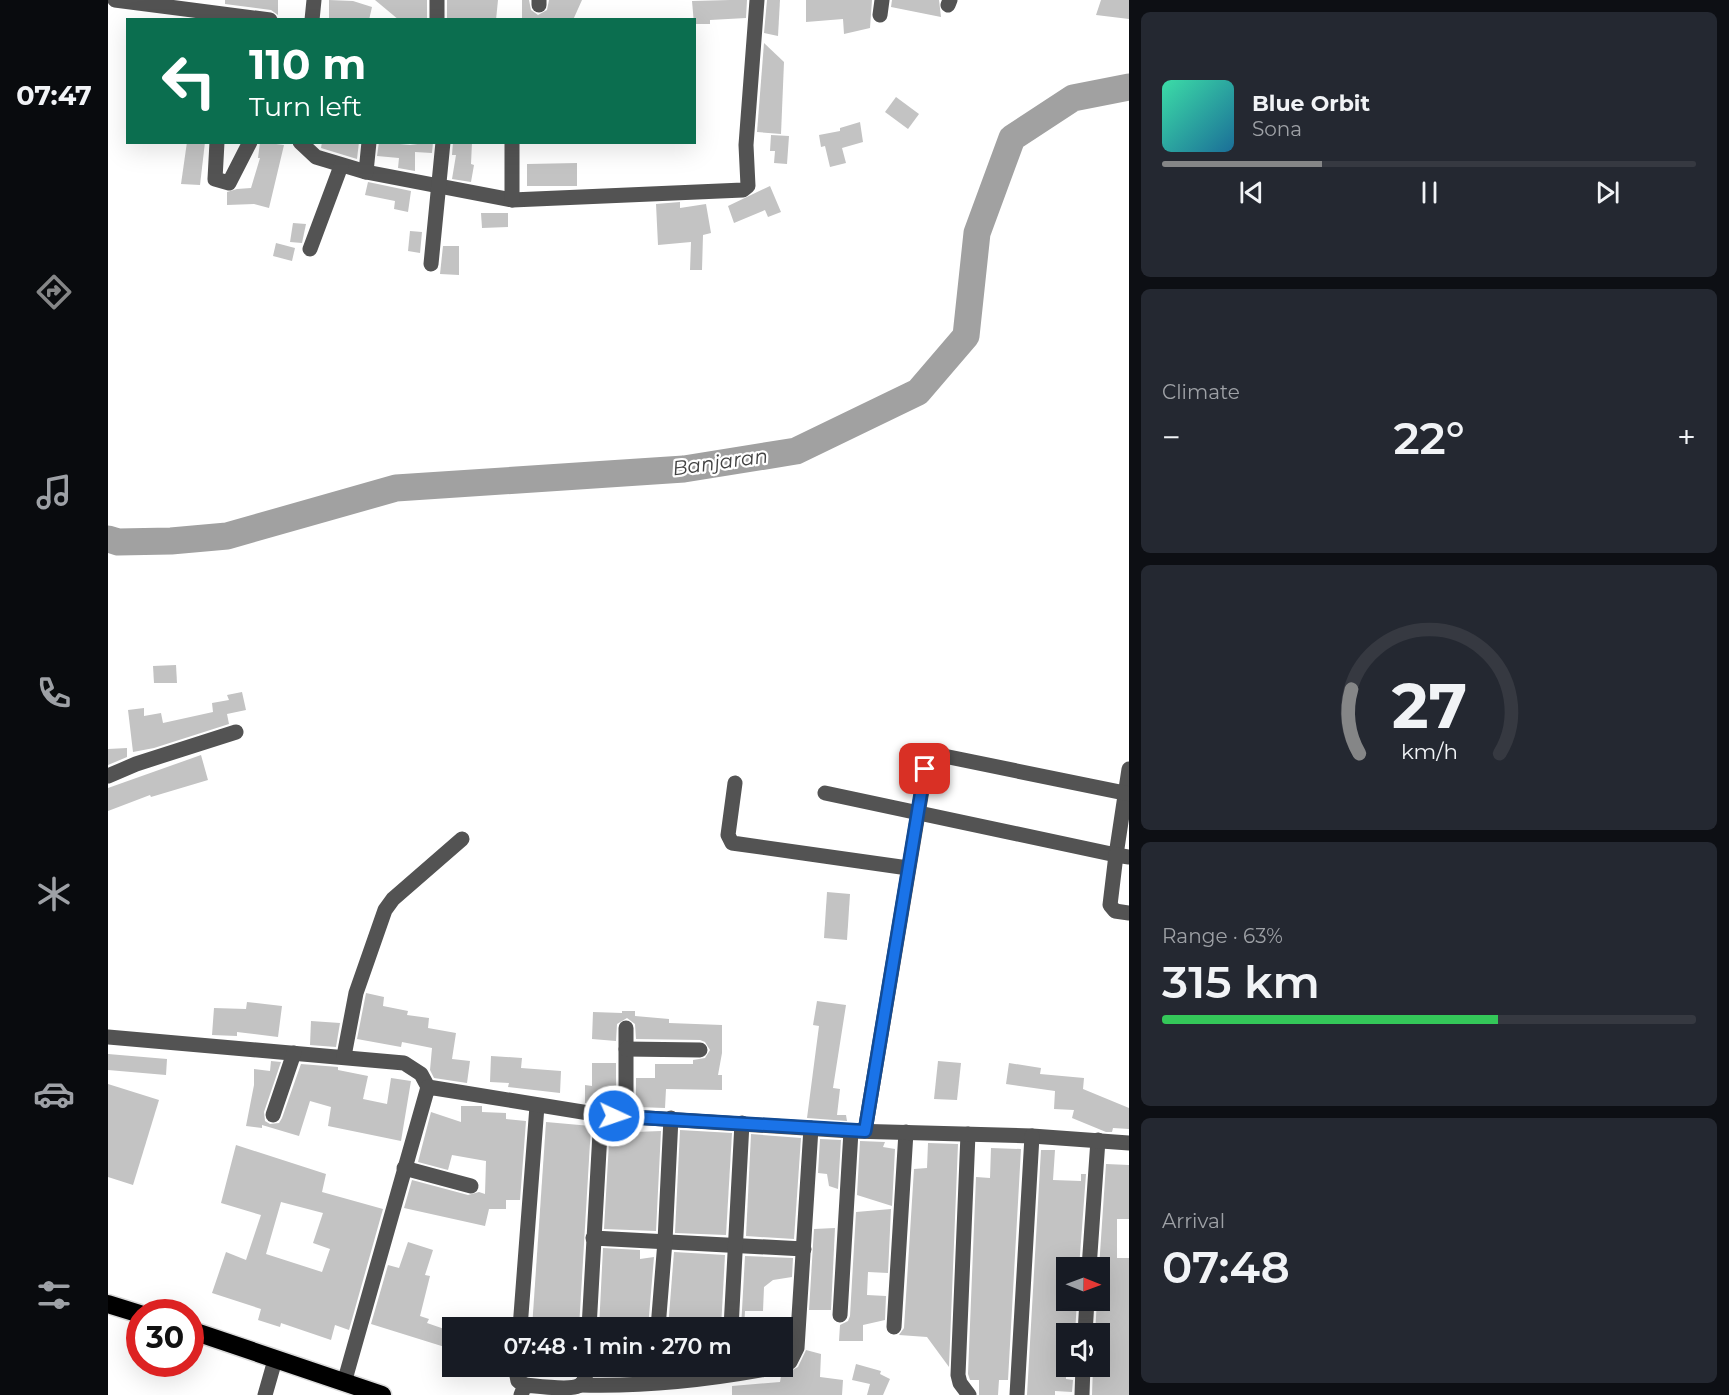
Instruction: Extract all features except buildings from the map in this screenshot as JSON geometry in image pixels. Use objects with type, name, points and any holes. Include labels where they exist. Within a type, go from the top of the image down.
[{"type":"highway","points":[[108,1304],[126,1310]]},
{"type":"highway","points":[[204,1335],[382,1395]]},
{"type":"street","points":[[108,0],[191,5],[223,16],[246,18]]},
{"type":"street","points":[[312,18],[314,0]]},
{"type":"street","points":[[437,0],[437,18]]},
{"type":"street","points":[[302,144],[316,157],[366,172],[512,200],[745,189],[748,186],[746,145],[757,0]]},
{"type":"street","points":[[217,144],[215,179],[229,183],[249,144]]},
{"type":"street","points":[[366,172],[369,144]]},
{"type":"street","points":[[431,264],[443,144]]},
{"type":"street","points":[[512,144],[512,200]]},
{"type":"street","points":[[310,249],[341,165]]},
{"type":"street","points":[[108,776],[136,764],[236,732]]},
{"type":"street","points":[[840,1315],[858,1131],[927,760],[934,756],[944,756],[1128,793]]},
{"type":"street","points":[[1129,769],[1123,856],[1110,905],[1115,911],[1129,914]]},
{"type":"street","points":[[735,783],[728,835],[732,843],[908,868]]},
{"type":"street","points":[[825,793],[1123,856]]},
{"type":"street","points":[[344,1056],[356,993],[385,910],[393,899],[462,839]]},
{"type":"street","points":[[626,1028],[626,1116]]},
{"type":"street","points":[[108,1037],[404,1063],[421,1074],[428,1087],[344,1383]]},
{"type":"street","points":[[626,1048],[700,1050]]},
{"type":"street","points":[[273,1115],[294,1053]]},
{"type":"street","points":[[428,1087],[601,1115],[858,1131],[1032,1136],[1129,1143]]},
{"type":"street","points":[[521,1317],[537,1106]]},
{"type":"street","points":[[589,1317],[601,1115]]},
{"type":"street","points":[[659,1317],[665,1241],[670,1118]]},
{"type":"street","points":[[732,1317],[742,1123]]},
{"type":"street","points":[[793,1356],[797,1348],[811,1128]]},
{"type":"street","points":[[894,1328],[906,1132]]},
{"type":"street","points":[[968,1134],[958,1375],[960,1383],[969,1395]]},
{"type":"street","points":[[1017,1395],[1032,1136]]},
{"type":"street","points":[[1090,1257],[1098,1140]]},
{"type":"street","points":[[404,1167],[471,1186]]},
{"type":"street","points":[[593,1238],[804,1249]]},
{"type":"street","points":[[265,1395],[275,1359]]},
{"type":"street","points":[[580,1385],[586,1377]]},
{"type":"street","points":[[653,1377],[653,1383]]},
{"type":"street","points":[[523,1390],[580,1385],[624,1386],[690,1377]]},
{"type":"street","points":[[1082,1395],[1083,1377]]},
{"type":"waterway","name":"Banjaran","points":[[108,539],[118,542],[171,541],[227,536],[396,488],[684,469],[796,451],[918,392],[966,336],[977,233],[1012,138],[1073,98],[1129,87]]},
{"type":"route","points":[[614,1116],[865,1131],[925,769]]}]
